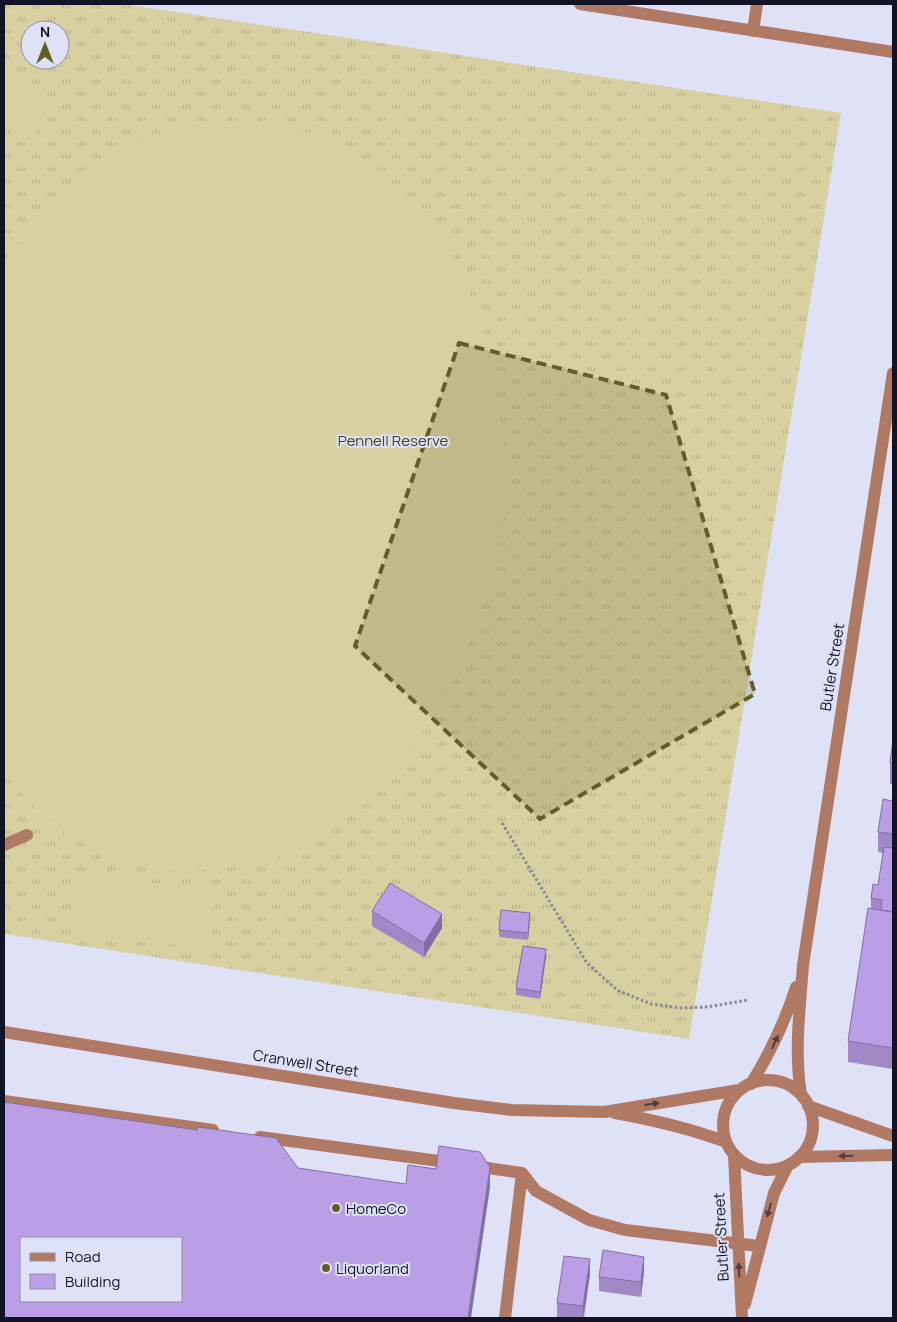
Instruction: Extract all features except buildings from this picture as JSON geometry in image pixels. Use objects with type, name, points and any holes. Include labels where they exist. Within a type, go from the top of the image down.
[{"type":"street","points":[[580,4],[893,52]]},
{"type":"street","points":[[753,30],[757,4]]},
{"type":"street","name":"Butler Street","points":[[801,1094],[797,1072],[797,1052],[803,965],[893,373]]},
{"type":"street","points":[[4,845],[26,835]]},
{"type":"street","name":"Butler Street","points":[[751,1084],[770,1051],[789,1010],[803,965]]},
{"type":"street","name":"Cranwell Street","points":[[4,1032],[454,1103],[512,1110],[604,1112],[657,1120],[726,1142]]},
{"type":"street","points":[[764,1080],[777,1081],[790,1086],[801,1094],[808,1106],[812,1119],[812,1133],[808,1146],[800,1157],[788,1165],[774,1170],[760,1170],[746,1164],[734,1155],[726,1142],[723,1128],[724,1112],[730,1100],[739,1090],[764,1080]]},
{"type":"street","name":"Cranwell Street","points":[[604,1112],[739,1090]]},
{"type":"street","points":[[4,1102],[221,1131]]},
{"type":"street","points":[[808,1106],[893,1136]]},
{"type":"street","points":[[251,1136],[522,1173],[536,1190],[589,1220],[625,1230],[759,1246]]},
{"type":"street","name":"Butler Street","points":[[734,1155],[742,1318],[774,1193],[788,1165]]},
{"type":"street","points":[[800,1157],[893,1155]]},
{"type":"street","points":[[505,1318],[522,1173]]},
{"type":"path","points":[[502,823],[587,963],[617,990],[651,1004],[680,1008],[707,1007],[748,1000]]},
{"type":"highlighted area","points":[[459,343],[666,395],[755,694],[540,819],[355,646]]},
{"type":"green space","name":"Pennell Reserve","points":[[4,4],[124,4],[841,113],[689,1039],[4,934]]},
{"type":"green space","points":[[4,74],[52,112],[31,139],[4,118]]},
{"type":"green space","points":[[271,124],[312,134],[363,160],[393,183],[419,209],[440,236],[458,266],[472,298],[492,367],[502,427],[505,463],[506,486],[502,526],[491,581],[473,635],[449,686],[419,738],[386,780],[359,804],[310,840],[295,850],[279,857],[229,867],[174,871],[141,865],[105,853],[81,842],[60,829],[37,810],[4,771],[4,262],[36,220],[57,197],[87,172],[120,152],[155,137],[173,132],[208,126]]},
{"type":"green space","points":[[80,872],[216,893],[207,950],[71,930]]},
{"type":"place","name":"HomeCo","points":[[336,1208]]},
{"type":"place","name":"Liquorland","points":[[326,1268]]}]
